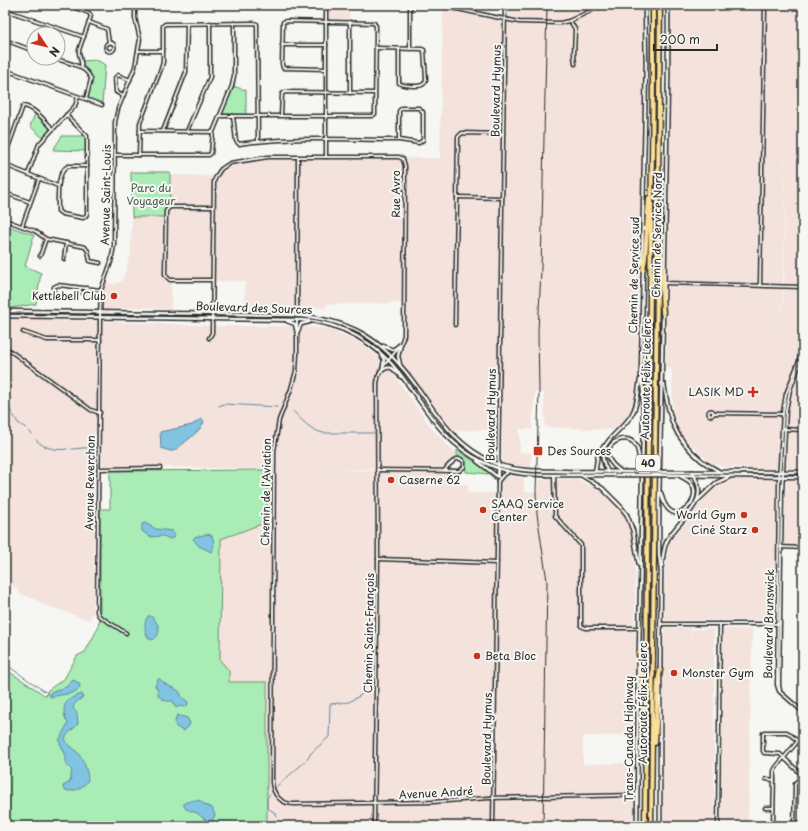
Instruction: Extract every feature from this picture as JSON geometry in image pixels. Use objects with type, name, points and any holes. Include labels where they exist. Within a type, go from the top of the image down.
[{"type":"highway","name":"Autoroute Félix-Leclerc","points":[[645,826],[653,5]]},
{"type":"highway","name":"Autoroute Félix-Leclerc","points":[[651,826],[660,5]]},
{"type":"highway","points":[[643,269],[645,259],[646,221],[652,172]]},
{"type":"highway","points":[[658,199],[662,242],[661,289],[663,312]]},
{"type":"highway","points":[[638,653],[641,673],[645,754]]},
{"type":"highway","points":[[652,773],[660,670]]},
{"type":"main road","name":"Chemin de Service sud","points":[[639,570],[641,536],[641,376],[646,66],[645,5]]},
{"type":"main road","name":"Chemin de Service Nord","points":[[661,571],[659,555],[663,312],[665,284],[668,5]]},
{"type":"main road","points":[[198,314],[208,310],[212,305],[215,310],[229,314]]},
{"type":"main road","name":"Boulevard des Sources","points":[[5,311],[297,315],[323,318],[342,324],[379,344],[400,366],[446,428],[464,444],[485,458],[498,464],[525,470],[595,472],[803,472]]},
{"type":"main road","name":"Boulevard des Sources","points":[[5,316],[311,321],[329,325],[345,331],[379,350],[408,384],[444,434],[472,457],[498,469],[530,475],[803,477]]},
{"type":"main road","points":[[281,320],[294,324],[297,333]]},
{"type":"main road","points":[[297,333],[301,324],[311,321]]},
{"type":"main road","points":[[379,344],[393,350],[401,344]]},
{"type":"main road","points":[[400,366],[398,356],[401,344]]},
{"type":"main road","points":[[379,350],[384,360],[383,367]]},
{"type":"main road","points":[[380,372],[386,367],[392,368],[408,384]]},
{"type":"main road","points":[[595,472],[600,449],[628,420],[634,411],[641,376]]},
{"type":"main road","points":[[663,377],[670,416],[677,433],[701,460],[720,472]]},
{"type":"main road","points":[[620,471],[610,462],[608,452],[609,447],[614,442],[624,439],[632,442],[637,449],[641,477]]},
{"type":"main road","points":[[604,446],[602,458],[608,472],[611,475]]},
{"type":"main road","points":[[485,458],[492,458],[498,451]]},
{"type":"main road","points":[[472,457],[498,479],[503,474],[510,472]]},
{"type":"main road","points":[[692,472],[695,476],[699,489],[697,502]]},
{"type":"main road","points":[[581,475],[602,488],[627,515],[633,530],[639,570]]},
{"type":"main road","points":[[660,490],[662,501],[668,510],[676,513],[684,510],[691,502],[694,490],[691,482],[680,476]]},
{"type":"main road","points":[[660,826],[660,624],[661,571],[664,549],[667,540],[697,502],[716,483],[729,476]]},
{"type":"main road","name":"Trans-Canada Highway","points":[[637,826],[639,570]]},
{"type":"street","points":[[67,5],[89,13],[91,16],[79,54],[82,61],[80,68]]},
{"type":"street","name":"Avenue Saint-Louis","points":[[100,317],[101,290],[111,262],[114,245],[115,122],[135,67],[140,39],[135,18],[135,5]]},
{"type":"street","points":[[326,5],[326,157]]},
{"type":"street","points":[[410,5],[410,48]]},
{"type":"street","points":[[438,5],[521,22],[560,23],[603,5]]},
{"type":"street","name":"Boulevard Hymus","points":[[493,826],[505,5]]},
{"type":"street","points":[[760,285],[765,5]]},
{"type":"street","points":[[5,10],[84,37]]},
{"type":"street","points":[[570,20],[575,29],[574,55],[576,64]]},
{"type":"street","points":[[89,22],[106,29],[109,43],[112,43],[114,46],[113,50],[111,51],[108,51],[106,47],[106,44],[109,43]]},
{"type":"street","points":[[220,116],[372,116],[375,114],[376,26],[374,23],[283,22],[283,68],[326,69]]},
{"type":"street","points":[[350,22],[350,93]]},
{"type":"street","points":[[187,131],[210,77],[210,23]]},
{"type":"street","points":[[115,155],[207,156],[211,153],[213,132],[232,86],[234,76],[234,23]]},
{"type":"street","points":[[140,155],[142,115],[162,69],[163,26],[165,24],[254,23],[258,26],[258,141]]},
{"type":"street","points":[[162,131],[186,72],[187,24]]},
{"type":"street","points":[[5,40],[26,47]]},
{"type":"street","points":[[282,45],[326,45]]},
{"type":"street","points":[[376,48],[410,48],[424,50],[425,83],[422,85],[402,86],[399,83],[399,49]]},
{"type":"street","points":[[138,51],[163,51]]},
{"type":"street","points":[[66,63],[86,71],[91,79],[86,99]]},
{"type":"street","points":[[5,70],[102,105]]},
{"type":"street","points":[[124,96],[116,92],[115,78],[118,75],[130,80]]},
{"type":"street","points":[[281,115],[281,97],[285,92],[375,93]]},
{"type":"street","points":[[28,174],[39,144],[76,104],[78,96]]},
{"type":"street","points":[[5,151],[23,106],[32,110],[53,129]]},
{"type":"street","points":[[233,116],[236,141],[239,144],[269,140],[399,140],[419,143],[423,140],[422,109],[402,108],[400,110],[399,140]]},
{"type":"street","points":[[66,115],[87,136],[87,166],[87,214],[82,218],[62,214],[58,211],[58,186],[65,167],[87,166]]},
{"type":"street","points":[[140,131],[213,132]]},
{"type":"street","points":[[455,325],[458,142],[460,134],[503,134]]},
{"type":"street","name":"Rue Avro","points":[[212,305],[214,181],[226,165],[230,163],[268,157],[402,158],[404,161],[404,334],[401,344],[380,372],[377,384],[378,559]]},
{"type":"street","name":"Chemin de l'Aviation","points":[[284,802],[276,795],[272,784],[274,454],[278,422],[290,391],[295,373],[297,354],[298,157]]},
{"type":"street","points":[[5,165],[58,186]]},
{"type":"street","points":[[22,226],[39,179]]},
{"type":"street","points":[[5,192],[30,202]]},
{"type":"street","points":[[457,197],[502,198]]},
{"type":"street","points":[[212,280],[170,280],[165,275],[166,211],[170,207],[213,207]]},
{"type":"street","points":[[5,220],[35,231],[46,239],[85,247],[88,251],[90,261],[100,263]]},
{"type":"street","points":[[40,256],[46,239]]},
{"type":"street","points":[[64,259],[66,243]]},
{"type":"street","points":[[665,284],[803,287]]},
{"type":"street","points":[[54,293],[53,289],[56,285],[101,290]]},
{"type":"street","points":[[80,288],[80,292],[82,293],[85,292],[87,288]]},
{"type":"street","points":[[209,338],[212,333],[212,305]]},
{"type":"street","name":"Avenue Reverchon","points":[[100,317],[97,613],[99,616],[126,633]]},
{"type":"street","points":[[23,332],[47,340],[100,340]]},
{"type":"street","name":"Boulevard Brunswick","points":[[784,429],[783,414],[786,394],[799,361],[803,338]]},
{"type":"street","points":[[9,350],[92,410],[100,413]]},
{"type":"street","name":"Boulevard Brunswick","points":[[803,355],[787,399],[784,429],[781,472],[779,624],[779,685],[781,692],[803,711]]},
{"type":"street","points":[[713,413],[783,414]]},
{"type":"street","points":[[784,429],[803,430]]},
{"type":"street","points":[[377,470],[445,470],[460,470],[464,467],[464,462],[461,459],[456,459],[445,470]]},
{"type":"street","points":[[98,469],[160,468]]},
{"type":"street","points":[[554,475],[555,516],[581,545],[581,626],[588,628],[639,628]]},
{"type":"street","points":[[780,548],[803,548]]},
{"type":"street","name":"Chemin Saint-François","points":[[374,826],[378,559],[497,563]]},
{"type":"street","points":[[660,624],[779,624]]},
{"type":"street","points":[[718,826],[720,624]]},
{"type":"street","points":[[794,826],[795,784],[802,776],[784,758],[776,753],[764,753],[763,733],[787,732],[803,745]]},
{"type":"street","points":[[773,826],[774,780],[776,767],[798,741]]},
{"type":"street","points":[[766,779],[774,780]]},
{"type":"street","name":"Avenue André","points":[[284,802],[292,804],[437,802],[494,798],[637,795]]},
{"type":"street","points":[[765,808],[773,808]]},
{"type":"shaded area","points":[[329,5],[349,5],[349,19],[329,20]]},
{"type":"shaded area","points":[[508,5],[642,5],[643,79],[638,378],[631,411],[628,417],[616,430],[545,427],[544,393],[535,392],[532,429],[519,429],[520,452],[531,453],[531,468],[504,462],[502,460],[502,429],[454,431],[401,360],[401,354],[405,341],[407,303],[326,304],[326,308],[296,307],[294,311],[291,312],[244,312],[245,281],[171,281],[171,310],[139,307],[105,310],[103,306],[105,282],[115,284],[122,281],[131,253],[132,217],[165,217],[165,210],[170,205],[170,175],[219,176],[228,166],[268,160],[400,160],[409,158],[440,158],[443,7],[507,23]]},
{"type":"shaded area","points":[[670,5],[803,5],[801,342],[796,362],[782,398],[778,467],[776,469],[748,469],[745,467],[732,467],[729,469],[712,463],[699,453],[678,428],[673,414],[672,370],[666,367]],"holes":[[[786,112],[784,284],[782,336]]]},
{"type":"shaded area","points":[[5,318],[220,326],[291,326],[297,331],[303,327],[325,328],[357,341],[379,357],[382,368],[391,371],[433,430],[457,455],[445,468],[323,470],[458,472],[458,484],[468,484],[468,493],[502,493],[502,479],[505,475],[524,478],[524,492],[539,492],[539,480],[575,479],[601,492],[619,508],[624,515],[630,527],[633,546],[635,568],[635,623],[631,625],[631,631],[636,633],[635,735],[583,736],[583,764],[635,763],[634,826],[267,826],[267,682],[229,682],[229,671],[220,660],[221,539],[267,522],[268,469],[102,466],[102,420],[97,417],[93,614],[91,615],[90,620],[45,605],[39,601],[18,593],[19,590],[5,581],[5,351],[43,379],[44,377],[5,349]]},
{"type":"shaded area","points":[[803,365],[803,469],[789,469],[786,468],[789,405],[793,389]]},
{"type":"shaded area","points":[[730,479],[776,481],[776,552],[773,620],[665,620],[664,588],[666,559],[670,540],[715,486],[722,481]]},
{"type":"shaded area","points":[[787,479],[803,479],[803,545],[784,545]]},
{"type":"shaded area","points":[[665,628],[691,628],[691,639],[692,629],[714,629],[714,826],[663,826],[663,657]]},
{"type":"shaded area","points":[[723,629],[752,629],[748,826],[721,826]]},
{"type":"green space","points":[[97,60],[105,65],[102,105],[86,99],[90,85],[90,78],[81,68],[82,61]]},
{"type":"green space","points":[[232,86],[246,90],[246,116],[220,116]]},
{"type":"green space","points":[[35,114],[49,127],[49,131],[43,138],[30,126]]},
{"type":"green space","points":[[62,136],[87,136],[87,151],[53,150]]},
{"type":"green space","name":"Parc du Voyageur","points":[[131,172],[170,172],[170,205],[165,210],[165,217],[132,217]]},
{"type":"green space","points":[[5,225],[34,235],[25,266],[41,273],[36,304],[5,309]]},
{"type":"green space","points":[[457,450],[493,474],[495,480],[489,474],[466,472],[465,461],[457,455]]},
{"type":"green space","points":[[268,470],[267,522],[221,539],[220,660],[229,671],[229,682],[267,682],[267,826],[5,826],[5,669],[46,696],[48,690],[64,679],[77,656],[85,652],[97,630],[100,618],[100,509],[110,509],[110,471]]},
{"type":"water","points":[[201,419],[204,421],[200,429],[174,451],[161,448],[160,432],[192,425]]},
{"type":"water","points":[[145,523],[156,529],[172,531],[174,533],[174,537],[171,539],[163,536],[150,537],[142,531],[142,524]]},
{"type":"water","points":[[208,534],[212,536],[214,542],[211,552],[199,546],[193,539],[195,537]]},
{"type":"water","points":[[148,616],[151,616],[154,619],[159,628],[158,634],[153,640],[148,638],[145,630],[145,621]]},
{"type":"water","points":[[158,679],[179,691],[182,697],[188,702],[187,706],[179,706],[177,708],[175,707],[173,701],[166,701],[158,696],[158,690],[155,686]]},
{"type":"water","points":[[73,680],[79,683],[79,689],[72,693],[50,697],[51,692],[66,687]]},
{"type":"water","points":[[82,694],[83,697],[76,703],[73,709],[77,713],[78,724],[65,739],[79,754],[83,761],[88,780],[78,789],[67,791],[64,790],[63,786],[70,782],[72,770],[66,765],[66,756],[59,741],[68,723],[64,714],[64,707],[67,701]]},
{"type":"water","points":[[177,715],[187,718],[190,723],[184,731],[176,727],[175,721]]},
{"type":"water","points":[[195,800],[201,801],[205,805],[212,808],[215,815],[211,823],[197,813],[186,809],[184,806],[184,803]]},
{"type":"waterway","points":[[5,401],[18,423],[32,434]]},
{"type":"waterway","points":[[219,406],[224,404],[277,407]]},
{"type":"waterway","points":[[293,411],[310,427],[318,432],[374,433]]},
{"type":"waterway","points":[[36,440],[42,445],[50,448],[59,450],[67,449]]},
{"type":"waterway","points":[[72,449],[95,447]]},
{"type":"waterway","points":[[5,664],[50,695]]},
{"type":"waterway","points":[[277,786],[307,760],[311,753],[329,737],[330,704],[349,702],[366,692]]},
{"type":"waterway","points":[[270,794],[267,798],[267,808],[274,812],[277,818]]},
{"type":"tram line","points":[[543,826],[547,581],[537,514],[536,493],[539,391],[538,331],[541,270],[547,5]]},
{"type":"place","name":"Kettlebell Club","points":[[114,296]]},
{"type":"place","name":"LASIK MD","points":[[753,392]]},
{"type":"place","name":"Des Sources","points":[[538,451]]},
{"type":"place","name":"Caserne 62","points":[[391,480]]},
{"type":"place","name":"SAAQ Service Center","points":[[483,510]]},
{"type":"place","name":"World Gym","points":[[744,515]]},
{"type":"place","name":"Ciné Starz","points":[[755,530]]},
{"type":"place","name":"Beta Bloc","points":[[477,656]]},
{"type":"place","name":"Monster Gym","points":[[674,673]]}]
